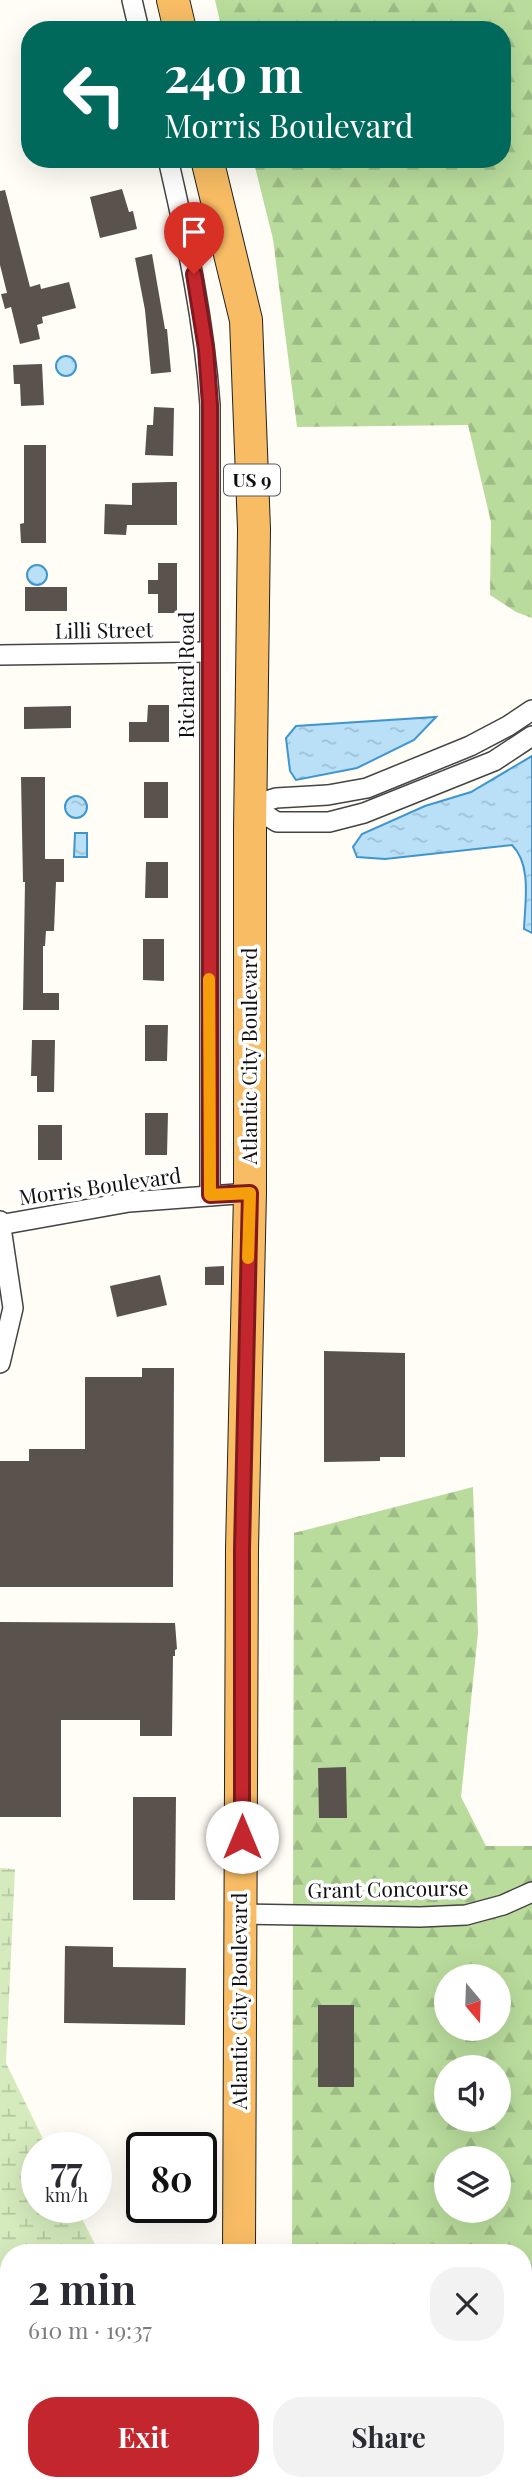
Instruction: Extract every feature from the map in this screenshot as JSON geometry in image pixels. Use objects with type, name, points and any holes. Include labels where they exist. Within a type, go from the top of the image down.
[{"type":"highway","points":[[173,0],[178,21]]},
{"type":"highway","name":"Atlantic City Boulevard","points":[[209,168],[246,320],[254,529],[250,1193],[242,1549],[239,2244]]},
{"type":"street","points":[[132,0],[137,21]]},
{"type":"street","name":"Richard Road","points":[[170,168],[194,274],[206,349],[211,419],[210,1195]]},
{"type":"street","name":"Lilli Street","points":[[0,655],[209,652]]},
{"type":"street","points":[[251,806],[276,798],[328,795],[367,788],[470,747],[532,710]]},
{"type":"street","points":[[251,806],[277,822],[344,820],[494,761],[532,736]]},
{"type":"street","name":"Morris Boulevard","points":[[0,1223],[129,1202],[250,1193]]},
{"type":"street","points":[[0,1223],[13,1308],[0,1363]]},
{"type":"street","name":"Grant Concourse","points":[[241,1914],[419,1917],[466,1915],[503,1905],[532,1892]]},
{"type":"green space","points":[[215,0],[532,0],[532,618],[516,612],[490,595],[491,522],[468,425],[297,427],[273,239],[255,168],[511,168],[511,21],[220,21]]},
{"type":"green space","points":[[473,1487],[478,1633],[461,1797],[486,1846],[532,1846],[532,2244],[292,2244],[294,1533]]},
{"type":"green space","points":[[0,1868],[15,1869],[6,2063],[40,2132],[21,2132],[21,2223],[84,2223],[95,2244],[0,2244]]},
{"type":"water","points":[[66,356],[73,359],[76,366],[73,373],[66,376],[59,373],[56,366],[59,359]]},
{"type":"water","points":[[37,565],[44,568],[47,575],[44,582],[37,585],[30,582],[27,575],[30,568]]},
{"type":"water","points":[[436,717],[414,740],[357,768],[296,780],[290,771],[286,738],[296,726]]},
{"type":"water","points":[[532,756],[532,933],[524,929],[525,873],[512,845],[385,859],[357,857],[353,847],[362,834],[425,806],[471,792]]},
{"type":"water","points":[[76,796],[84,799],[87,807],[84,815],[76,818],[68,815],[65,807],[68,799]]},
{"type":"water","points":[[75,833],[87,833],[87,857],[74,857]]},
{"type":"building","points":[[122,189],[129,212],[133,211],[137,229],[100,238],[90,197]]},
{"type":"building","points":[[5,190],[30,287],[40,284],[41,289],[69,282],[76,308],[42,317],[43,323],[37,325],[40,339],[20,344],[11,307],[5,309],[1,294],[7,293],[0,265],[0,191]]},
{"type":"building","points":[[152,254],[167,329],[171,372],[151,374],[145,310],[135,258]]},
{"type":"building","points":[[42,364],[44,405],[21,406],[20,384],[14,384],[13,365]]},
{"type":"building","points":[[154,407],[174,408],[173,456],[145,455],[147,425],[153,425]]},
{"type":"building","points":[[24,445],[46,445],[46,543],[21,543],[20,524],[24,523]]},
{"type":"building","points":[[177,482],[177,525],[127,525],[126,535],[104,534],[105,504],[132,505],[132,483]]},
{"type":"building","points":[[158,563],[177,563],[177,613],[158,613],[158,594],[148,594],[148,580],[158,580]]},
{"type":"building","points":[[25,587],[67,587],[67,611],[25,611]]},
{"type":"building","points":[[148,705],[169,705],[169,742],[129,742],[129,722],[147,722]]},
{"type":"building","points":[[71,706],[71,728],[24,729],[24,707]]},
{"type":"building","points":[[21,777],[45,777],[45,859],[64,859],[64,882],[56,882],[54,931],[46,931],[43,946],[43,993],[59,993],[59,1010],[23,1010],[25,882]]},
{"type":"building","points":[[144,782],[168,782],[168,818],[144,818]]},
{"type":"building","points":[[146,862],[168,862],[168,898],[145,898]]},
{"type":"building","points":[[143,939],[164,939],[164,981],[143,980]]},
{"type":"building","points":[[145,1025],[168,1025],[167,1061],[145,1061]]},
{"type":"building","points":[[32,1040],[55,1040],[54,1092],[37,1092],[37,1076],[31,1076]]},
{"type":"building","points":[[145,1113],[168,1113],[167,1155],[145,1155]]},
{"type":"building","points":[[38,1125],[62,1125],[62,1160],[38,1160]]},
{"type":"building","points":[[224,1266],[224,1285],[205,1285],[205,1267]]},
{"type":"building","points":[[160,1275],[167,1305],[117,1317],[110,1286]]},
{"type":"building","points":[[324,1351],[405,1353],[405,1457],[380,1457],[380,1461],[324,1462]]},
{"type":"building","points":[[142,1368],[174,1368],[173,1587],[0,1587],[0,1461],[29,1461],[29,1449],[85,1449],[85,1377],[142,1377]]},
{"type":"building","points":[[0,1622],[175,1623],[177,1649],[173,1656],[172,1736],[140,1736],[140,1720],[61,1720],[61,1817],[0,1817]]},
{"type":"building","points":[[346,1767],[347,1818],[319,1818],[318,1768]]},
{"type":"building","points":[[133,1797],[176,1797],[175,1900],[133,1900]]},
{"type":"building","points":[[65,1946],[113,1947],[113,1967],[186,1968],[185,2025],[64,2023]]},
{"type":"building","points":[[318,2005],[354,2005],[354,2087],[318,2087]]},
{"type":"slow traffic","points":[[209,979],[210,1195],[250,1193],[248,1258]]},
{"type":"route","points":[[194,274],[206,349],[210,405],[210,1195],[250,1193],[242,1549],[242,1837]]}]
